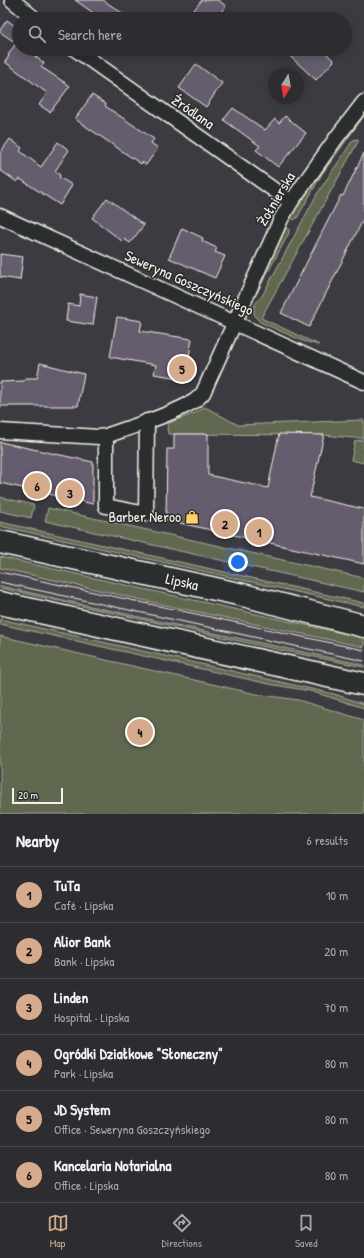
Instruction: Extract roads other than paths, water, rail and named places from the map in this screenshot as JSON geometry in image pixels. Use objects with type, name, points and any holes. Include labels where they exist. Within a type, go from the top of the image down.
[{"type":"main road","name":"Lipska","points":[[0,542],[243,596],[364,626]]},
{"type":"main road","points":[[0,603],[364,684]]},
{"type":"street","points":[[12,0],[27,12]]},
{"type":"street","name":"Źródlana","points":[[85,56],[291,202]]},
{"type":"street","name":"Żołnierska","points":[[0,431],[91,437],[106,436],[192,403],[198,399],[203,393],[281,219],[336,137],[364,102]]},
{"type":"street","name":"Seweryna Goszczyńskiego","points":[[0,216],[364,382]]},
{"type":"street","points":[[106,436],[106,506],[146,514],[147,421]]},
{"type":"tram line","points":[[0,572],[364,650]]},
{"type":"tram line","points":[[0,582],[364,661]]},
{"type":"place","name":"JD System","points":[[182,369]]},
{"type":"place","name":"Kancelaria Notarialna","points":[[37,486]]},
{"type":"place","name":"Linden","points":[[70,493]]},
{"type":"place","name":"Barber Neroo","points":[[192,517]]},
{"type":"place","name":"Alior Bank","points":[[225,524]]},
{"type":"place","name":"TuTa","points":[[259,532]]},
{"type":"place","name":"Ogródki Działkowe \"Słoneczny\"","points":[[140,732]]}]
